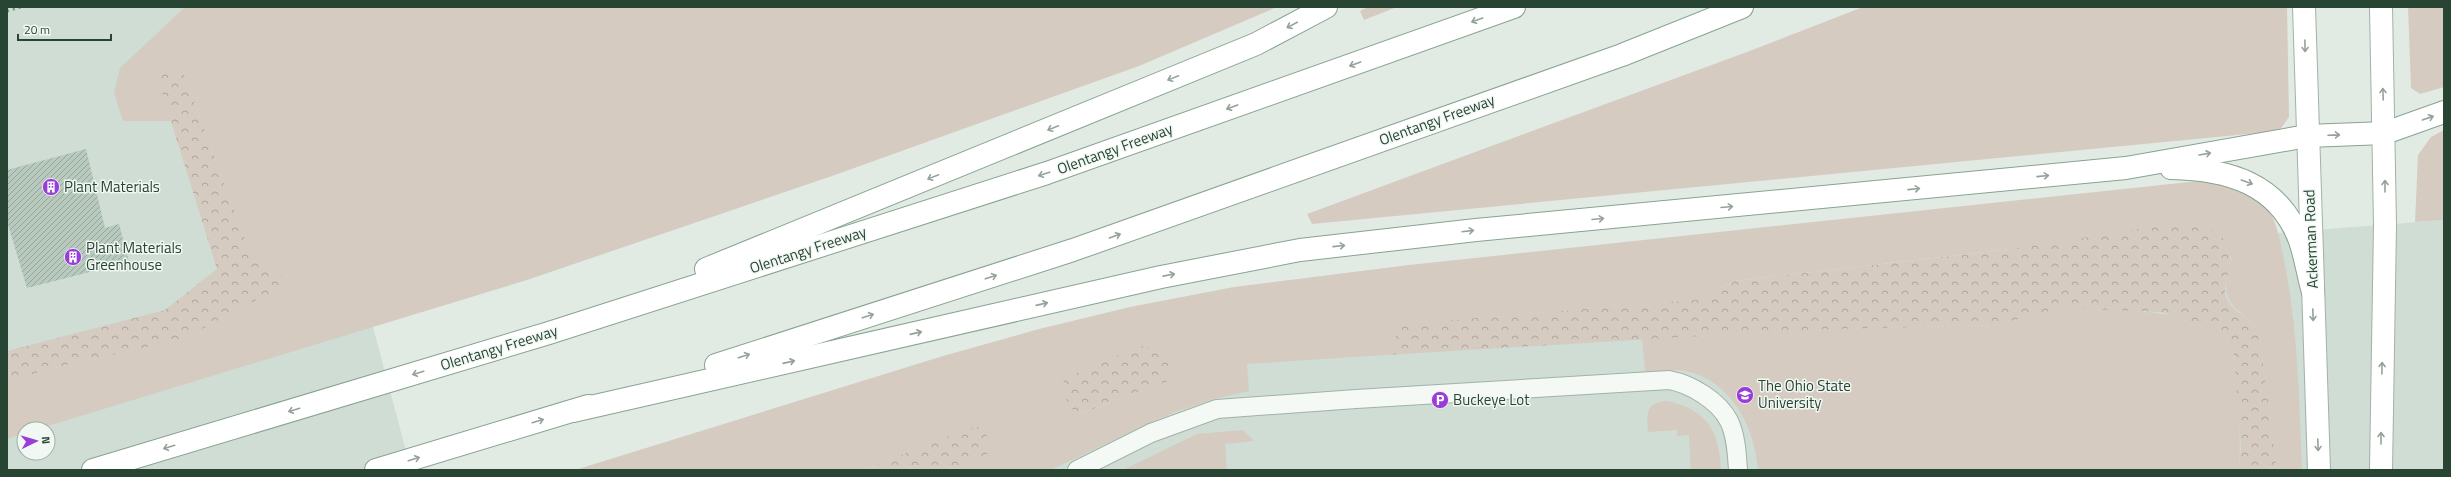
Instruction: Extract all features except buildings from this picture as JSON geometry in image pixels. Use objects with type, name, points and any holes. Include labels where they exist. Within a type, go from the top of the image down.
[{"type":"main road","points":[[550,333],[1256,44],[1326,7]]},
{"type":"main road","name":"Olentangy Freeway","points":[[93,470],[550,333],[1047,173],[1514,7]]},
{"type":"main road","name":"Olentangy Freeway","points":[[376,470],[573,411],[1073,250],[1622,55],[1742,7]]},
{"type":"main road","name":"Ackerman Road","points":[[2304,7],[2319,470]]},
{"type":"main road","points":[[2380,7],[2385,133],[2381,470]]},
{"type":"main road","points":[[573,411],[1161,277],[1300,250],[1476,230],[2126,168],[2307,136],[2385,133],[2444,112]]},
{"type":"main road","points":[[2126,168],[2191,168],[2224,174],[2253,184],[2282,206],[2300,241],[2313,292]]},
{"type":"lane","points":[[1077,470],[1151,433],[1217,409],[1669,380],[1682,382],[1706,395],[1729,421],[1737,452],[1738,470]]},
{"type":"shaded area","points":[[7,7],[288,7],[411,470],[7,470]]},
{"type":"shaded area","name":"The Ohio State University","points":[[2444,220],[2444,470],[837,470],[1201,337],[2278,233]]},
{"type":"green space","points":[[185,7],[1277,7],[1139,66],[832,176],[527,280],[56,424],[56,421],[16,421],[16,436],[7,439],[7,383],[45,370],[183,339],[291,282],[249,250],[183,71],[163,68],[159,83],[171,121],[123,121],[114,93],[120,68]]},
{"type":"green space","points":[[1368,7],[1397,7],[1364,20],[1360,11]]},
{"type":"green space","points":[[1863,7],[2287,7],[2289,117],[2279,131],[1312,224],[1307,214],[1747,52]]},
{"type":"green space","points":[[2408,7],[2444,7],[2444,87],[2420,94],[2411,88]]},
{"type":"green space","points":[[163,67],[183,71],[249,250],[291,282],[183,339],[45,370],[7,383],[7,351],[165,310],[217,269],[159,83]]},
{"type":"green space","points":[[2444,130],[2444,220],[2415,222],[2418,155],[2431,137]]},
{"type":"green space","points":[[2199,181],[2228,184],[2252,195],[2260,202],[2267,209],[2278,231],[2288,282],[2295,335],[2302,470],[2277,470],[2259,332],[2253,324],[2234,307],[2227,294],[2226,281],[2231,256],[2011,249],[1735,281],[1695,300],[1403,324],[1385,355],[1247,364],[1249,391],[1214,399],[1175,412],[1051,470],[955,470],[987,456],[982,427],[969,428],[864,470],[575,470],[943,356],[1039,329],[1130,307],[1234,287],[1409,265]],"holes":[[[1158,349],[1169,358],[1171,367],[1168,381],[1078,415]]]},
{"type":"green space","points":[[2185,222],[2212,230],[2225,241],[2228,248],[2230,257],[2225,293],[2230,305],[2251,322],[2259,332],[2277,470],[2239,470],[2241,447],[2234,356],[2227,339],[2203,325],[2161,312],[2061,308],[1995,325],[1801,330],[1385,355],[1403,324],[1695,300],[1735,281],[2011,249]]},
{"type":"green space","points":[[2061,308],[2123,310],[2171,315],[2212,328],[2226,338],[2231,347],[2237,381],[2240,442],[2239,470],[1758,470],[1752,438],[1746,422],[1728,395],[1715,384],[1701,376],[1685,371],[1670,370],[1645,372],[1642,339],[1801,330],[1995,325]]},
{"type":"green space","points":[[1141,346],[1158,349],[1169,358],[1171,367],[1168,381],[1077,415],[1068,403],[1064,393],[1063,383],[1065,378]]},
{"type":"green space","points":[[1667,401],[1692,410],[1709,424],[1714,433],[1717,444],[1721,470],[1691,470],[1689,435],[1677,436],[1677,430],[1648,432],[1647,419],[1649,410],[1655,404]]},
{"type":"green space","points":[[982,427],[989,440],[987,456],[955,470],[864,470],[969,428]]},
{"type":"green space","points":[[1243,430],[1254,441],[1225,444],[1227,470],[1123,470],[1197,434]]},
{"type":"railway","points":[[7,11],[21,7]]},
{"type":"place","name":"Plant Materials","points":[[51,187]]},
{"type":"place","name":"Plant Materials Greenhouse","points":[[73,257]]},
{"type":"place","name":"The Ohio State University","points":[[1745,395]]},
{"type":"place","name":"Buckeye Lot","points":[[1440,400]]}]
